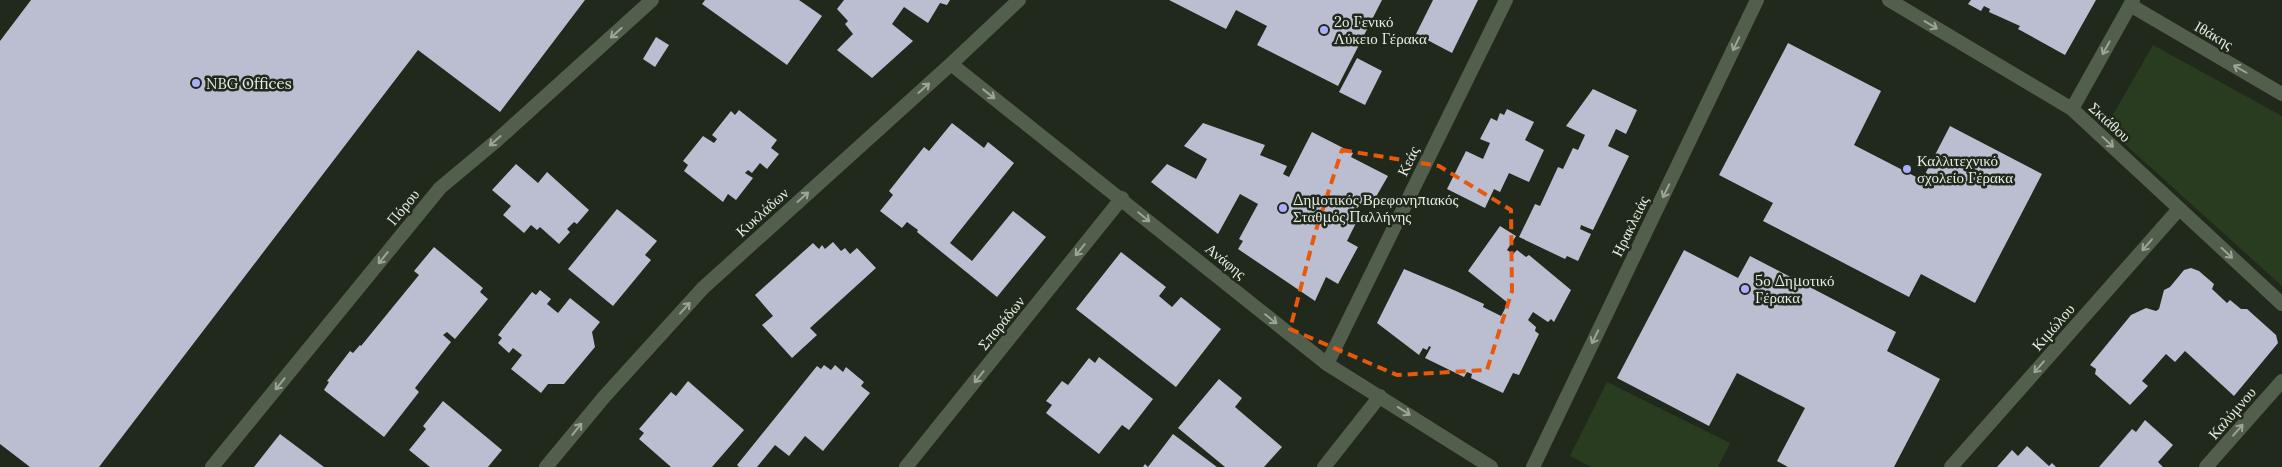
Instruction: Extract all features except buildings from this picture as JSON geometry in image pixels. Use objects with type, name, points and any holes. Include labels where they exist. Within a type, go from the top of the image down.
[{"type":"street","name":"Πόρου","points":[[212,467],[440,188],[495,142],[652,0]]},
{"type":"street","name":"Κυκλάδων","points":[[546,467],[604,397],[703,288],[1019,0]]},
{"type":"street","name":"Κεάς","points":[[1327,364],[1506,0]]},
{"type":"street","name":"Ηρακλειάς","points":[[1533,467],[1757,0]]},
{"type":"street","name":"Σκιάθου","points":[[1889,0],[2072,109],[2282,304]]},
{"type":"street","points":[[2072,109],[2131,3]]},
{"type":"street","name":"Ιθάκης","points":[[2131,3],[2282,94]]},
{"type":"street","name":"Ανάφης","points":[[951,64],[1122,198],[1327,364],[1491,467]]},
{"type":"street","name":"Σποράδων","points":[[906,467],[1122,198]]},
{"type":"street","name":"Κιμώλου","points":[[1952,467],[2179,209]]},
{"type":"street","name":"Καλύμνου","points":[[2206,467],[2282,381]]},
{"type":"street","points":[[1324,467],[1380,396]]},
{"type":"highlighted area","points":[[1342,150],[1439,166],[1511,210],[1512,291],[1487,370],[1397,375],[1290,329],[1315,233]]},
{"type":"green space","points":[[2153,45],[2282,116],[2282,286],[2106,127]]},
{"type":"green space","points":[[1607,382],[1730,443],[1718,467],[1591,467],[1570,456]]},
{"type":"place","name":"2ο Γενικό Λύκειο Γέρακα","points":[[1324,30]]},
{"type":"place","name":"NBG Offices","points":[[196,83]]},
{"type":"place","name":"Καλλιτεχνικό σχολείο Γέρακα","points":[[1907,169]]},
{"type":"place","name":"Δημοτικός Βρεφονηπιακός Σταθμός Παλλήνης","points":[[1283,208]]},
{"type":"place","name":"5ο Δημοτικό Γέρακα","points":[[1745,289]]}]
